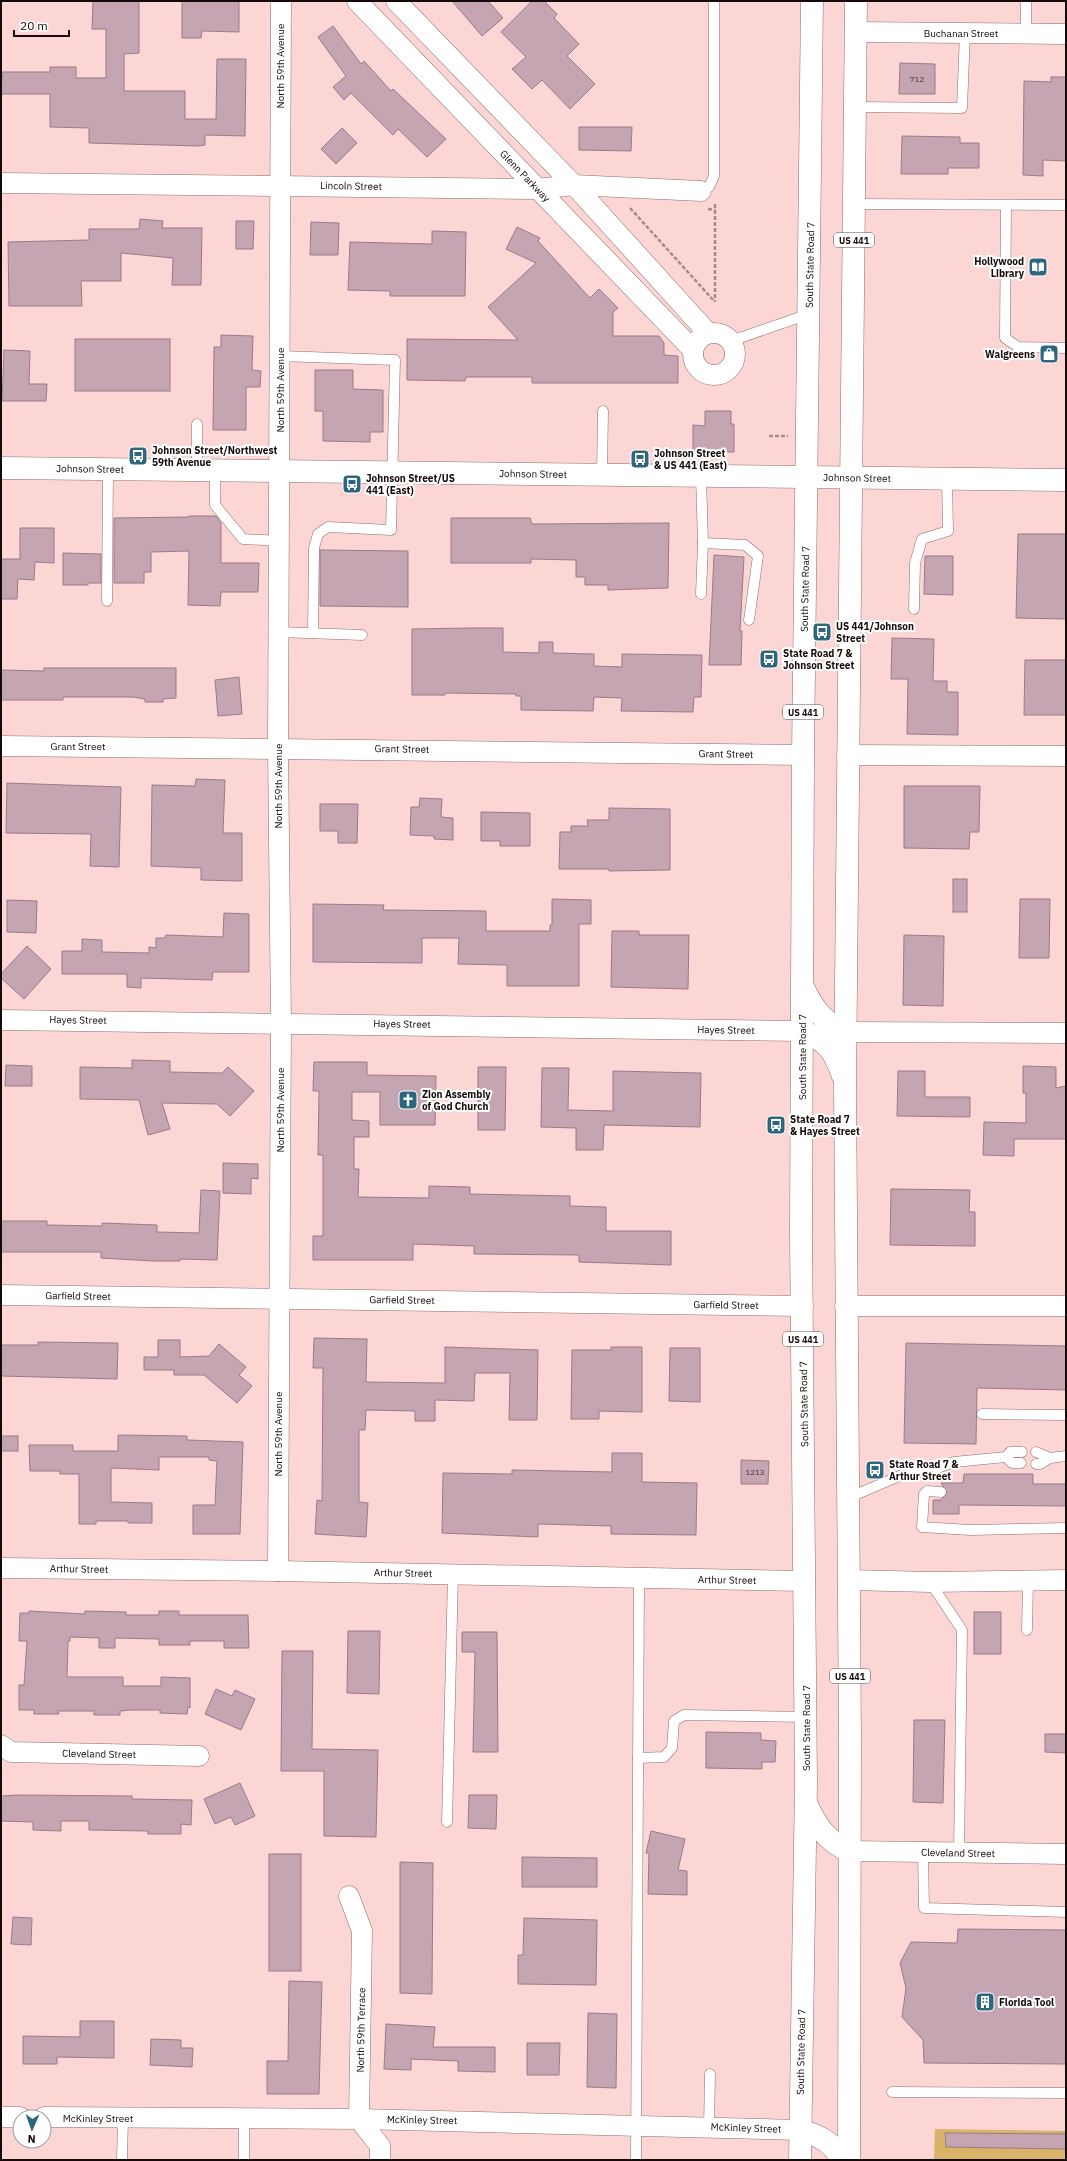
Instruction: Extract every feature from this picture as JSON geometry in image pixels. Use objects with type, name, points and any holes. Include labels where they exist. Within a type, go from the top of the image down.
[{"type":"main road","name":"South State Road 7","points":[[800,2160],[806,1802],[802,1031],[803,755],[812,1]]},
{"type":"main road","name":"US 441","points":[[849,2160],[849,1580],[845,1083],[847,755],[856,107],[856,1]]},
{"type":"main road","name":"Johnson Street","points":[[1,468],[1066,480]]},
{"type":"main road","points":[[802,986],[820,1017],[832,1027],[846,1032]]},
{"type":"main road","points":[[802,1031],[816,1037],[829,1046],[837,1060],[845,1083]]},
{"type":"main road","points":[[806,1802],[816,1824],[826,1837],[837,1846],[849,1851]]},
{"type":"main road","points":[[800,2130],[814,2134],[829,2143],[841,2160]]},
{"type":"street","name":"North 59th Avenue","points":[[278,1570],[278,1299],[281,1022],[278,632],[281,1]]},
{"type":"street","name":"Glenn Parkway","points":[[357,1],[693,350],[693,357],[699,369],[712,375],[725,371],[734,361],[734,347],[731,341]]},
{"type":"street","points":[[396,1],[574,185],[708,334]]},
{"type":"street","name":"Buchanan Street","points":[[856,32],[1066,34]]},
{"type":"street","name":"Lincoln Street","points":[[1,183],[537,189],[574,185],[705,189]]},
{"type":"street","points":[[693,350],[698,340],[708,334],[720,333],[731,341]]},
{"type":"street","name":"Grant Street","points":[[1,746],[803,755]]},
{"type":"street","points":[[847,755],[1066,756]]},
{"type":"street","name":"Hayes Street","points":[[1,1020],[281,1022],[802,1031]]},
{"type":"street","points":[[846,1032],[1066,1033]]},
{"type":"street","name":"Garfield Street","points":[[1,1295],[803,1306]]},
{"type":"street","points":[[846,1306],[1066,1306]]},
{"type":"street","name":"Arthur Street","points":[[1,1568],[278,1570],[805,1581]]},
{"type":"street","points":[[849,1580],[930,1582],[1028,1582],[1066,1580]]},
{"type":"street","name":"Cleveland Street","points":[[1,1745],[11,1752],[199,1756]]},
{"type":"street","name":"Cleveland Street","points":[[849,1851],[959,1854],[1066,1854]]},
{"type":"street","name":"North 59th Terrace","points":[[349,1896],[362,1931],[360,2119]]},
{"type":"street","points":[[1,2117],[12,2117]]},
{"type":"street","name":"McKinley Street","points":[[52,2117],[360,2119],[800,2130]]},
{"type":"street","points":[[360,2119],[380,2146],[380,2160]]},
{"type":"lane","points":[[705,189],[714,176],[714,1]]},
{"type":"lane","points":[[1026,1],[1026,34]]},
{"type":"lane","points":[[856,107],[962,108],[965,33]]},
{"type":"lane","points":[[854,204],[1066,205]]},
{"type":"lane","points":[[1006,205],[1005,338],[1018,347],[1066,348]]},
{"type":"lane","points":[[731,341],[809,314]]},
{"type":"lane","points":[[280,356],[395,360],[391,530],[328,528],[318,534],[314,548],[313,633]]},
{"type":"lane","points":[[602,475],[603,412]]},
{"type":"lane","points":[[197,424],[206,471],[215,505],[243,539],[279,541]]},
{"type":"lane","points":[[107,601],[108,469]]},
{"type":"lane","points":[[701,476],[703,543],[702,594]]},
{"type":"lane","points":[[914,609],[915,563],[922,539],[948,531],[947,479]]},
{"type":"lane","points":[[703,543],[745,545],[758,556],[748,620]]},
{"type":"lane","points":[[278,632],[362,635]]},
{"type":"lane","points":[[982,1414],[1066,1415]]},
{"type":"lane","points":[[848,1498],[904,1474],[929,1471],[954,1462],[1006,1457],[1010,1452],[1022,1452]]},
{"type":"lane","points":[[1036,1452],[1050,1458]]},
{"type":"lane","points":[[1036,1464],[1040,1464],[1050,1458],[1066,1456]]},
{"type":"lane","points":[[1006,1457],[1012,1463],[1021,1463]]},
{"type":"lane","points":[[941,1492],[927,1491],[924,1494],[922,1527],[970,1530],[1066,1528]]},
{"type":"lane","points":[[447,1822],[452,1574]]},
{"type":"lane","points":[[636,2160],[639,1578]]},
{"type":"lane","points":[[930,1582],[962,1630],[959,1854]]},
{"type":"lane","points":[[1028,1582],[1028,1630]]},
{"type":"lane","points":[[638,1758],[664,1757],[672,1748],[674,1721],[684,1715],[806,1717]]},
{"type":"lane","points":[[923,1853],[924,1908],[1066,1912]]},
{"type":"lane","points":[[708,2127],[710,2074]]},
{"type":"lane","points":[[892,2092],[1066,2093]]},
{"type":"lane","points":[[122,2160],[123,2118]]},
{"type":"lane","points":[[244,2118],[244,2160]]},
{"type":"path","points":[[630,208],[715,302],[714,198],[705,189]]},
{"type":"shaded area","points":[[935,2129],[1066,2131],[1066,2160],[934,2160]]},
{"type":"building","points":[[93,1],[139,1],[139,53],[124,54],[124,91],[185,91],[185,119],[216,119],[217,59],[246,59],[245,136],[205,135],[205,145],[198,146],[89,143],[89,128],[50,127],[50,94],[1,94],[2,72],[50,72],[50,67],[76,67],[76,78],[106,78],[106,29],[92,29]]},
{"type":"building","points":[[182,1],[239,1],[239,32],[202,31],[201,38],[182,38]]},
{"type":"building","points":[[452,1],[488,1],[503,18],[482,36]]},
{"type":"building","points":[[532,1],[544,1],[557,14],[554,18],[579,44],[567,56],[595,84],[570,109],[542,80],[532,89],[512,69],[526,57],[501,32]]},
{"type":"building","points":[[333,26],[361,64],[364,61],[391,91],[393,89],[446,139],[427,157],[398,129],[393,135],[351,93],[344,100],[333,87],[346,76],[318,37]]},
{"type":"building","points":[[900,63],[935,64],[935,94],[899,94]]},
{"type":"building","points":[[1051,77],[1066,77],[1066,161],[1043,160],[1043,176],[1023,175],[1024,81],[1051,82]]},
{"type":"building","points":[[579,127],[632,127],[631,151],[579,150]]},
{"type":"building","points":[[342,128],[357,143],[336,164],[321,149]]},
{"type":"building","points":[[902,136],[960,137],[960,143],[979,143],[979,168],[948,168],[948,174],[901,174]]},
{"type":"building","points":[[140,219],[163,221],[162,228],[202,228],[201,285],[172,285],[173,258],[121,253],[121,281],[81,281],[82,306],[9,306],[8,242],[89,240],[89,229],[139,229]]},
{"type":"building","points":[[236,221],[254,221],[253,249],[236,249]]},
{"type":"building","points":[[311,222],[339,223],[338,255],[310,255]]},
{"type":"building","points":[[517,227],[540,238],[538,241],[590,298],[599,289],[618,308],[613,312],[613,336],[659,336],[664,343],[664,355],[678,356],[678,383],[532,383],[532,377],[466,377],[465,381],[407,380],[407,339],[518,340],[488,307],[536,263],[506,249]]},
{"type":"building","points":[[432,231],[466,232],[465,296],[390,296],[390,291],[348,290],[350,242],[432,244]]},
{"type":"building","points":[[221,335],[253,336],[252,370],[261,371],[260,387],[246,387],[246,430],[213,430],[214,347],[221,347]]},
{"type":"building","points":[[75,339],[170,339],[170,391],[75,391]]},
{"type":"building","points":[[4,350],[30,351],[29,384],[47,384],[46,401],[2,401]]},
{"type":"building","points":[[315,370],[353,370],[353,389],[383,390],[383,432],[370,432],[370,442],[323,441],[323,411],[315,411]]},
{"type":"building","points":[[705,411],[731,411],[731,424],[734,424],[734,452],[693,451],[693,425],[705,426]]},
{"type":"building","points":[[216,516],[221,523],[221,563],[259,563],[258,592],[221,592],[220,606],[188,605],[189,551],[151,552],[151,572],[144,572],[144,583],[114,583],[114,518]]},
{"type":"building","points":[[451,518],[530,518],[532,524],[669,523],[668,588],[608,590],[608,585],[585,585],[585,577],[576,577],[576,560],[531,559],[531,563],[451,563]]},
{"type":"building","points":[[20,528],[54,528],[54,563],[35,562],[34,580],[18,579],[17,599],[1,599],[1,559],[20,559]]},
{"type":"building","points":[[1018,534],[1066,534],[1066,619],[1016,618]]},
{"type":"building","points":[[320,550],[408,551],[408,607],[320,606]]},
{"type":"building","points":[[63,553],[101,554],[101,583],[88,583],[88,585],[63,585]]},
{"type":"building","points":[[714,555],[744,557],[740,631],[742,631],[741,665],[709,665]]},
{"type":"building","points":[[925,556],[953,556],[953,595],[924,594]]},
{"type":"building","points":[[503,628],[503,652],[539,653],[539,642],[553,642],[553,653],[594,654],[594,666],[622,667],[622,654],[702,655],[701,697],[694,697],[693,712],[621,711],[622,698],[594,697],[593,711],[521,710],[521,696],[516,696],[516,694],[445,693],[445,695],[412,695],[412,629]]},
{"type":"building","points":[[892,638],[934,639],[933,681],[947,681],[947,692],[958,692],[958,735],[907,734],[908,679],[891,679]]},
{"type":"building","points":[[1025,660],[1066,660],[1066,715],[1024,715]]},
{"type":"building","points":[[44,668],[176,668],[176,698],[163,699],[163,702],[145,702],[145,699],[133,697],[63,697],[63,700],[1,700],[1,670],[44,671]]},
{"type":"building","points":[[239,677],[242,714],[218,716],[215,680]]},
{"type":"building","points":[[196,779],[225,780],[223,833],[242,833],[242,881],[201,880],[201,868],[151,866],[152,785],[195,786]]},
{"type":"building","points":[[7,783],[121,787],[119,867],[90,866],[91,834],[6,833]]},
{"type":"building","points":[[904,786],[980,786],[979,832],[970,832],[969,849],[904,848]]},
{"type":"building","points":[[420,798],[442,799],[441,817],[453,818],[453,840],[434,839],[434,836],[410,835],[411,807],[419,807]]},
{"type":"building","points":[[320,804],[358,804],[357,843],[338,843],[338,831],[320,831]]},
{"type":"building","points":[[609,808],[670,809],[670,870],[609,871],[609,869],[559,869],[560,832],[571,832],[571,826],[588,826],[587,820],[609,820]]},
{"type":"building","points":[[481,812],[530,813],[530,846],[500,846],[500,841],[481,841]]},
{"type":"building","points":[[953,879],[967,879],[967,912],[953,912]]},
{"type":"building","points":[[552,899],[591,900],[591,924],[579,924],[579,986],[507,986],[507,965],[458,964],[459,938],[422,938],[422,963],[313,962],[313,904],[384,905],[383,910],[486,911],[486,931],[550,931],[550,925],[552,925]]},
{"type":"building","points":[[1020,899],[1050,899],[1049,958],[1019,958]]},
{"type":"building","points":[[7,900],[37,901],[36,933],[7,932]]},
{"type":"building","points":[[224,913],[249,914],[249,972],[213,972],[212,980],[141,978],[141,988],[127,987],[127,974],[62,974],[62,951],[82,951],[82,939],[102,940],[102,952],[149,953],[149,947],[156,948],[156,938],[165,938],[166,935],[223,937]]},
{"type":"building","points":[[612,931],[639,931],[639,935],[689,935],[688,989],[611,987]]},
{"type":"building","points":[[904,935],[944,936],[943,1006],[903,1005]]},
{"type":"building","points":[[27,946],[51,969],[24,999],[1,978],[1,974]]},
{"type":"building","points":[[132,1060],[170,1061],[170,1072],[222,1073],[228,1067],[254,1091],[230,1116],[217,1104],[162,1103],[170,1129],[148,1135],[139,1100],[80,1099],[80,1067],[132,1068]]},
{"type":"building","points":[[314,1062],[367,1062],[367,1075],[436,1076],[435,1125],[380,1125],[380,1092],[352,1092],[352,1120],[369,1121],[369,1137],[354,1137],[354,1169],[359,1169],[358,1197],[429,1198],[429,1186],[470,1187],[470,1194],[570,1196],[570,1206],[606,1207],[606,1231],[671,1231],[671,1265],[579,1262],[579,1255],[474,1254],[474,1246],[413,1244],[413,1260],[313,1260],[313,1236],[323,1236],[323,1155],[318,1155],[319,1091],[313,1091]]},
{"type":"building","points":[[6,1065],[32,1066],[32,1086],[5,1086]]},
{"type":"building","points":[[1023,1066],[1056,1067],[1056,1088],[1066,1086],[1066,1139],[1014,1139],[1014,1156],[983,1155],[984,1122],[1026,1123],[1026,1093],[1023,1093]]},
{"type":"building","points":[[478,1067],[506,1067],[505,1130],[478,1130]]},
{"type":"building","points":[[542,1068],[569,1068],[568,1110],[613,1111],[613,1071],[701,1073],[700,1127],[604,1125],[603,1150],[576,1150],[576,1128],[541,1127]]},
{"type":"building","points":[[898,1071],[925,1071],[925,1097],[970,1097],[970,1117],[897,1116]]},
{"type":"building","points":[[223,1163],[258,1164],[258,1179],[251,1178],[251,1194],[223,1193]]},
{"type":"building","points":[[891,1189],[970,1190],[969,1212],[975,1212],[975,1246],[890,1245]]},
{"type":"building","points":[[201,1190],[220,1191],[217,1260],[180,1259],[180,1261],[154,1261],[101,1258],[101,1252],[1,1252],[1,1221],[47,1221],[47,1225],[102,1226],[102,1223],[157,1225],[157,1232],[199,1233]]},
{"type":"building","points":[[314,1338],[367,1339],[366,1382],[445,1383],[445,1347],[538,1350],[537,1420],[509,1420],[510,1373],[475,1373],[474,1401],[435,1400],[435,1421],[415,1421],[415,1411],[366,1410],[365,1430],[359,1430],[359,1502],[368,1503],[366,1537],[315,1534],[317,1500],[322,1501],[323,1368],[313,1368]]},
{"type":"building","points":[[158,1340],[180,1340],[180,1357],[209,1356],[219,1344],[246,1367],[239,1375],[252,1386],[237,1403],[204,1375],[174,1375],[174,1370],[144,1370],[144,1357],[158,1357]]},
{"type":"building","points":[[38,1342],[118,1343],[117,1379],[1,1376],[1,1345],[38,1345]]},
{"type":"building","points":[[906,1343],[1066,1346],[1066,1390],[977,1388],[976,1444],[904,1443]]},
{"type":"building","points":[[611,1347],[642,1347],[642,1412],[599,1411],[599,1419],[571,1419],[572,1350],[611,1350]]},
{"type":"building","points":[[670,1348],[700,1348],[700,1402],[669,1401]]},
{"type":"building","points":[[118,1435],[187,1436],[187,1440],[243,1442],[240,1534],[193,1534],[193,1505],[215,1505],[217,1461],[209,1460],[209,1457],[159,1457],[159,1470],[111,1468],[111,1502],[152,1503],[152,1523],[96,1521],[96,1524],[79,1524],[79,1474],[60,1474],[60,1471],[30,1471],[29,1445],[73,1445],[73,1451],[118,1451]]},
{"type":"building","points":[[1,1436],[18,1436],[18,1451],[1,1451]]},
{"type":"building","points":[[612,1453],[642,1453],[642,1482],[697,1483],[696,1535],[611,1534],[611,1526],[538,1524],[538,1537],[442,1533],[443,1473],[512,1474],[512,1470],[612,1472]]},
{"type":"building","points":[[741,1460],[769,1461],[768,1484],[741,1484]]},
{"type":"building","points":[[964,1474],[1033,1474],[1033,1484],[1066,1484],[1066,1506],[959,1505],[959,1514],[933,1514],[933,1500],[941,1500],[947,1493],[941,1483],[963,1483]]},
{"type":"building","points":[[29,1611],[85,1614],[85,1611],[126,1612],[126,1615],[159,1615],[159,1611],[179,1611],[179,1615],[248,1615],[249,1648],[224,1648],[224,1641],[190,1641],[190,1645],[159,1645],[159,1639],[115,1638],[115,1648],[99,1648],[99,1638],[70,1637],[70,1641],[68,1641],[67,1677],[123,1677],[123,1686],[161,1686],[161,1677],[190,1678],[190,1708],[188,1707],[187,1714],[160,1713],[160,1710],[131,1710],[120,1711],[120,1715],[94,1715],[94,1711],[58,1711],[59,1714],[34,1714],[34,1710],[19,1710],[19,1685],[24,1685],[27,1641],[19,1641],[20,1613],[29,1613]]},
{"type":"building","points":[[974,1612],[1001,1612],[1001,1654],[974,1654]]},
{"type":"building","points":[[348,1631],[380,1631],[379,1694],[347,1693]]},
{"type":"building","points":[[462,1632],[497,1632],[498,1752],[473,1752],[475,1652],[462,1652]]},
{"type":"building","points":[[282,1651],[313,1651],[312,1749],[378,1750],[376,1837],[324,1836],[324,1771],[281,1771]]},
{"type":"building","points":[[216,1689],[232,1696],[235,1690],[255,1699],[241,1730],[205,1714]]},
{"type":"building","points":[[914,1720],[945,1720],[943,1803],[913,1802]]},
{"type":"building","points":[[706,1732],[761,1733],[761,1740],[776,1741],[775,1762],[762,1762],[762,1769],[706,1768]]},
{"type":"building","points":[[1045,1734],[1066,1734],[1066,1753],[1045,1752]]},
{"type":"building","points":[[240,1783],[255,1816],[235,1825],[231,1817],[215,1824],[204,1799]]},
{"type":"building","points":[[469,1795],[497,1795],[496,1829],[468,1828]]},
{"type":"building","points":[[1,1796],[132,1796],[132,1799],[192,1800],[191,1825],[181,1824],[181,1834],[148,1834],[148,1831],[89,1830],[89,1821],[61,1821],[61,1831],[33,1830],[33,1822],[1,1821]]},
{"type":"building","points":[[651,1831],[685,1839],[678,1870],[687,1871],[687,1895],[648,1894],[649,1853],[646,1853]]},
{"type":"building","points":[[269,1854],[301,1854],[301,1971],[269,1971]]},
{"type":"building","points":[[522,1857],[597,1858],[597,1887],[522,1887]]},
{"type":"building","points":[[400,1862],[433,1863],[432,1994],[400,1993]]},
{"type":"building","points":[[13,1917],[32,1918],[31,1945],[11,1944]]},
{"type":"building","points":[[524,1918],[597,1920],[596,1985],[518,1984],[518,1955],[523,1955]]},
{"type":"building","name":"Florida Tool","points":[[958,1929],[1066,1930],[1066,2064],[924,2063],[923,2040],[902,2017],[906,1988],[900,1963],[911,1942],[957,1943]]},
{"type":"building","points":[[289,1981],[322,1982],[319,2094],[267,2094],[267,2061],[288,2061]]},
{"type":"building","points":[[588,2013],[617,2014],[616,2088],[587,2087]]},
{"type":"building","points":[[80,2021],[114,2021],[114,2058],[57,2057],[57,2064],[23,2064],[23,2036],[80,2037]]},
{"type":"building","points":[[386,2024],[435,2027],[433,2047],[495,2047],[495,2072],[458,2071],[458,2061],[411,2059],[411,2070],[384,2069]]},
{"type":"building","points":[[151,2039],[181,2040],[181,2048],[193,2048],[192,2067],[150,2065]]},
{"type":"building","points":[[527,2043],[560,2043],[559,2075],[527,2075]]},
{"type":"building","points":[[945,2133],[1066,2134],[1066,2149],[946,2147]]},
{"type":"place","name":"Hollywood Library","points":[[1038,267]]},
{"type":"place","name":"Walgreens","points":[[1049,354]]},
{"type":"place","name":"Johnson Street/Northwest 59th Avenue","points":[[138,456]]},
{"type":"place","name":"Johnson Street & US 441 (East)","points":[[640,459]]},
{"type":"place","name":"Johnson Street/US 441 (East)","points":[[352,484]]},
{"type":"place","name":"US 441/Johnson Street","points":[[822,632]]},
{"type":"place","name":"State Road 7 & Johnson Street","points":[[769,659]]},
{"type":"place","name":"Zion Assembly of God Church","points":[[408,1100]]},
{"type":"place","name":"State Road 7 & Hayes Street","points":[[776,1125]]},
{"type":"place","name":"State Road 7 & Arthur Street","points":[[875,1470]]},
{"type":"place","name":"Florida Tool","points":[[985,2002]]}]
